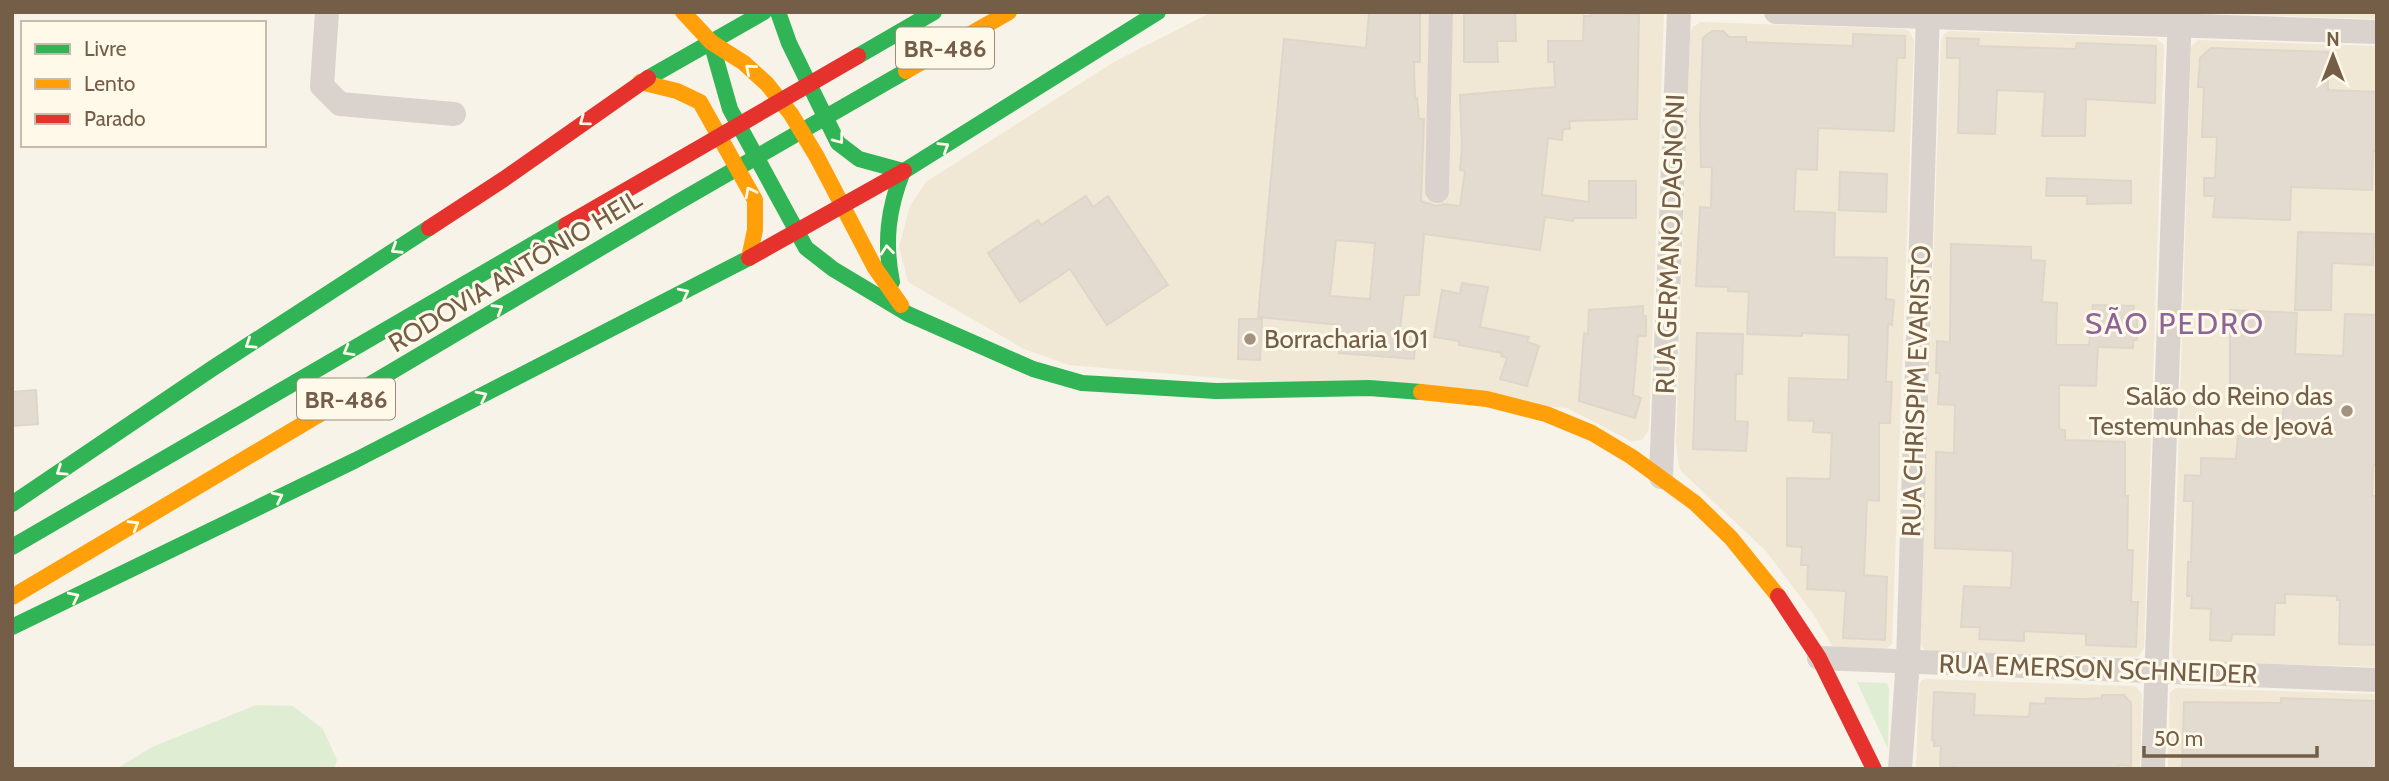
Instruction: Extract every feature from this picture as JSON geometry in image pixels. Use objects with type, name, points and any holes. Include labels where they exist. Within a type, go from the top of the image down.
[{"type":"main road","points":[[683,12],[711,42],[744,63],[767,84],[792,114],[882,280],[908,314]]},
{"type":"main road","points":[[12,504],[214,368],[504,179],[640,82],[764,12]]},
{"type":"main road","points":[[778,12],[789,43],[838,143],[859,159],[903,171]]},
{"type":"main road","name":"RODOVIA ANTÔNIO HEIL","points":[[12,547],[934,12]]},
{"type":"main road","name":"RODOVIA ANTÔNIO HEIL","points":[[12,597],[680,201],[1009,12]]},
{"type":"main road","points":[[12,627],[356,460],[749,258],[903,171],[1158,12]]},
{"type":"main road","points":[[711,42],[730,109],[806,248],[833,269],[908,314],[979,348],[1033,369],[1082,383],[1216,391],[1369,388],[1428,392],[1487,399],[1546,414],[1592,433],[1661,477],[1695,503],[1731,538],[1779,597],[1819,658],[1874,769]]},
{"type":"main road","points":[[640,82],[677,91],[700,102],[755,200],[755,230],[749,258]]},
{"type":"main road","points":[[903,171],[889,206],[886,243],[892,280],[908,314]]},
{"type":"street","points":[[327,12],[322,86],[340,104],[454,114]]},
{"type":"street","points":[[1437,191],[1441,12]]},
{"type":"street","name":"RUA GERMANO DAGNONI","points":[[1661,477],[1679,12]]},
{"type":"street","points":[[1776,12],[2180,19],[2377,32]]},
{"type":"street","name":"RUA CHRISPIM EVARISTO","points":[[1900,769],[1908,660],[1928,15]]},
{"type":"street","points":[[2153,769],[2180,19]]},
{"type":"street","name":"RUA EMERSON SCHNEIDER","points":[[1819,658],[2377,680]]},
{"type":"shaded area","points":[[1212,12],[1430,12],[1426,199],[1445,201],[1450,12],[1664,12],[1649,430],[1642,440],[1631,441],[1567,408],[1069,365],[1024,349],[908,282],[899,246],[910,206],[926,182],[1114,62]]},
{"type":"shaded area","points":[[2377,12],[2377,19],[2200,13]]},
{"type":"shaded area","points":[[1701,22],[1903,29],[1909,31],[1914,40],[1892,644],[1885,650],[1833,647],[1814,615],[1766,551],[1679,467],[1676,443],[1690,34],[1693,27]]},
{"type":"shaded area","points":[[1949,31],[2156,38],[2164,45],[2144,648],[2138,657],[1930,651],[1924,650],[1920,642],[1941,40]]},
{"type":"shaded area","points":[[2198,40],[2377,46],[2377,667],[2187,661],[2174,659],[2172,655],[2191,47]]},
{"type":"shaded area","points":[[1925,679],[2135,686],[2142,694],[2140,769],[1916,769],[1919,687]]},
{"type":"shaded area","points":[[2175,688],[2377,694],[2377,769],[2168,769],[2170,693]]},
{"type":"green space","points":[[1857,682],[1887,683],[1888,749]]},
{"type":"green space","points":[[256,705],[293,706],[323,729],[337,760],[334,769],[116,769],[152,747]]},
{"type":"building","points":[[1369,12],[1420,12],[1420,62],[1414,62],[1415,99],[1417,98],[1419,119],[1424,119],[1421,201],[1436,206],[1460,206],[1465,171],[1460,170],[1460,95],[1555,87],[1554,62],[1548,62],[1548,41],[1583,41],[1584,16],[1591,16],[1591,12],[1639,14],[1637,119],[1569,121],[1570,129],[1563,129],[1562,140],[1548,138],[1542,195],[1589,202],[1589,181],[1636,181],[1636,218],[1574,218],[1573,221],[1545,217],[1540,250],[1424,234],[1419,295],[1404,295],[1400,329],[1416,331],[1414,359],[1339,353],[1341,325],[1258,317],[1284,39],[1366,48]],"holes":[[[1336,240],[1375,243],[1370,299],[1330,296]]]},
{"type":"building","points":[[1464,12],[1515,12],[1516,41],[1497,41],[1498,62],[1464,62]]},
{"type":"building","points":[[1712,31],[1723,31],[1729,37],[1746,37],[1746,42],[1853,46],[1853,34],[1905,36],[1905,58],[1897,58],[1894,131],[1818,128],[1817,170],[1796,169],[1794,211],[1835,213],[1834,257],[1887,258],[1886,299],[1894,300],[1892,325],[1888,324],[1886,382],[1892,382],[1890,423],[1879,423],[1879,501],[1867,500],[1864,575],[1887,577],[1885,640],[1843,638],[1846,591],[1807,589],[1808,565],[1801,565],[1802,547],[1787,546],[1787,478],[1830,479],[1832,433],[1813,432],[1814,421],[1788,420],[1789,378],[1848,380],[1849,335],[1747,334],[1749,292],[1728,291],[1728,287],[1696,286],[1700,207],[1711,208],[1712,167],[1701,167],[1700,117],[1703,38]]},
{"type":"building","points":[[1947,38],[1979,39],[1978,46],[2076,49],[2077,43],[2156,46],[2155,103],[2086,99],[2085,136],[2042,136],[2045,92],[1997,90],[1995,134],[1958,133],[1960,58],[1947,58]]},
{"type":"building","points":[[2211,48],[2328,52],[2328,90],[2377,92],[2377,151],[2373,151],[2372,190],[2291,187],[2290,220],[2213,217],[2215,196],[2204,196],[2204,178],[2215,178],[2217,137],[2202,137],[2204,87],[2198,87],[2200,58]]},
{"type":"building","points":[[1840,172],[1887,174],[1886,212],[1839,210]]},
{"type":"building","points":[[2047,178],[2131,181],[2131,203],[2087,204],[2087,196],[2046,196]]},
{"type":"building","points":[[1086,196],[1093,207],[1108,196],[1168,285],[1107,325],[1070,269],[1020,302],[988,253],[1038,220],[1041,225]]},
{"type":"building","points":[[2298,232],[2374,234],[2373,265],[2332,263],[2331,310],[2295,310]]},
{"type":"building","points":[[1951,244],[2031,247],[2031,260],[2045,261],[2042,302],[2057,303],[2056,345],[2089,345],[2093,305],[2134,306],[2133,314],[2137,314],[2137,340],[2133,340],[2133,348],[2098,347],[2096,386],[2059,385],[2059,429],[2065,430],[2065,440],[2125,442],[2127,550],[2133,550],[2131,602],[2138,602],[2136,647],[2086,645],[2086,634],[2024,631],[2024,641],[1979,639],[1980,627],[1961,627],[1964,586],[2011,588],[2013,551],[1935,548],[1936,452],[1954,453],[1955,405],[1938,404],[1940,373],[1936,373],[1937,341],[1950,342]]},
{"type":"building","points":[[1462,283],[1488,287],[1480,327],[1529,337],[1527,342],[1539,346],[1527,386],[1500,379],[1507,358],[1501,356],[1502,353],[1434,337],[1442,290],[1460,294]]},
{"type":"building","points":[[1643,306],[1646,336],[1638,336],[1633,395],[1641,398],[1635,418],[1579,401],[1584,333],[1588,334],[1589,310]]},
{"type":"building","points":[[2230,310],[2297,313],[2295,354],[2343,356],[2345,314],[2377,315],[2377,463],[2373,466],[2372,496],[2377,496],[2377,645],[2339,644],[2340,600],[2337,600],[2337,596],[2285,594],[2285,603],[2275,603],[2274,635],[2232,634],[2231,641],[2210,640],[2211,609],[2191,608],[2192,596],[2187,596],[2193,501],[2184,501],[2185,475],[2201,476],[2201,458],[2236,459],[2238,436],[2282,437],[2284,395],[2230,393]]},
{"type":"building","name":"Borracharia 101","points":[[1239,319],[1262,319],[1260,360],[1238,359]]},
{"type":"building","points":[[1697,333],[1743,334],[1742,374],[1736,374],[1735,421],[1748,422],[1746,451],[1693,449]]},
{"type":"building","points":[[36,390],[38,424],[12,426],[12,392]]},
{"type":"building","points":[[1934,692],[1975,694],[1974,715],[2029,717],[2030,703],[2045,704],[2046,698],[2082,699],[2124,695],[2131,703],[2131,766],[2118,765],[2118,769],[1940,767],[1941,746],[1934,746],[1932,740]]},
{"type":"building","points":[[2281,698],[2377,701],[2377,769],[2182,769],[2184,702],[2281,703]]},
{"type":"traffic: fast","points":[[648,78],[764,12]]},
{"type":"traffic: fast","points":[[778,12],[789,43],[838,143],[859,159],[903,171]]},
{"type":"traffic: fast","points":[[858,56],[934,12]]},
{"type":"traffic: fast","points":[[904,171],[1158,12]]},
{"type":"traffic: fast","points":[[711,42],[730,109],[806,248],[833,269],[908,314],[1033,369],[1082,383],[1216,391],[1369,388],[1421,392]]},
{"type":"traffic: fast","points":[[325,411],[906,71]]},
{"type":"traffic: fast","points":[[892,282],[888,253],[889,226],[903,171]]},
{"type":"traffic: fast","points":[[12,547],[566,225]]},
{"type":"traffic: fast","points":[[12,504],[213,368],[429,228]]},
{"type":"traffic: fast","points":[[12,627],[356,460],[749,258]]},
{"type":"traffic: slow","points":[[683,12],[711,42],[744,63],[767,84],[791,114],[817,157],[875,268],[901,305]]},
{"type":"traffic: slow","points":[[906,71],[1009,12]]},
{"type":"traffic: slow","points":[[640,82],[677,91],[700,102],[755,200],[755,230],[749,258]]},
{"type":"traffic: slow","points":[[1421,392],[1487,399],[1546,414],[1592,433],[1632,457],[1695,503],[1731,538],[1778,596]]},
{"type":"traffic: slow","points":[[12,597],[325,411]]},
{"type":"traffic: jam","points":[[566,225],[858,56]]},
{"type":"traffic: jam","points":[[429,228],[648,78]]},
{"type":"traffic: jam","points":[[749,258],[904,171]]},
{"type":"traffic: jam","points":[[1778,596],[1819,658],[1874,769]]},
{"type":"place","name":"Borracharia 101","points":[[1250,339]]},
{"type":"place","name":"Salão do Reino das Testemunhas de Jeová","points":[[2347,411]]},
{"type":"district","name":"SÃO PEDRO","points":[[2175,323]]}]
